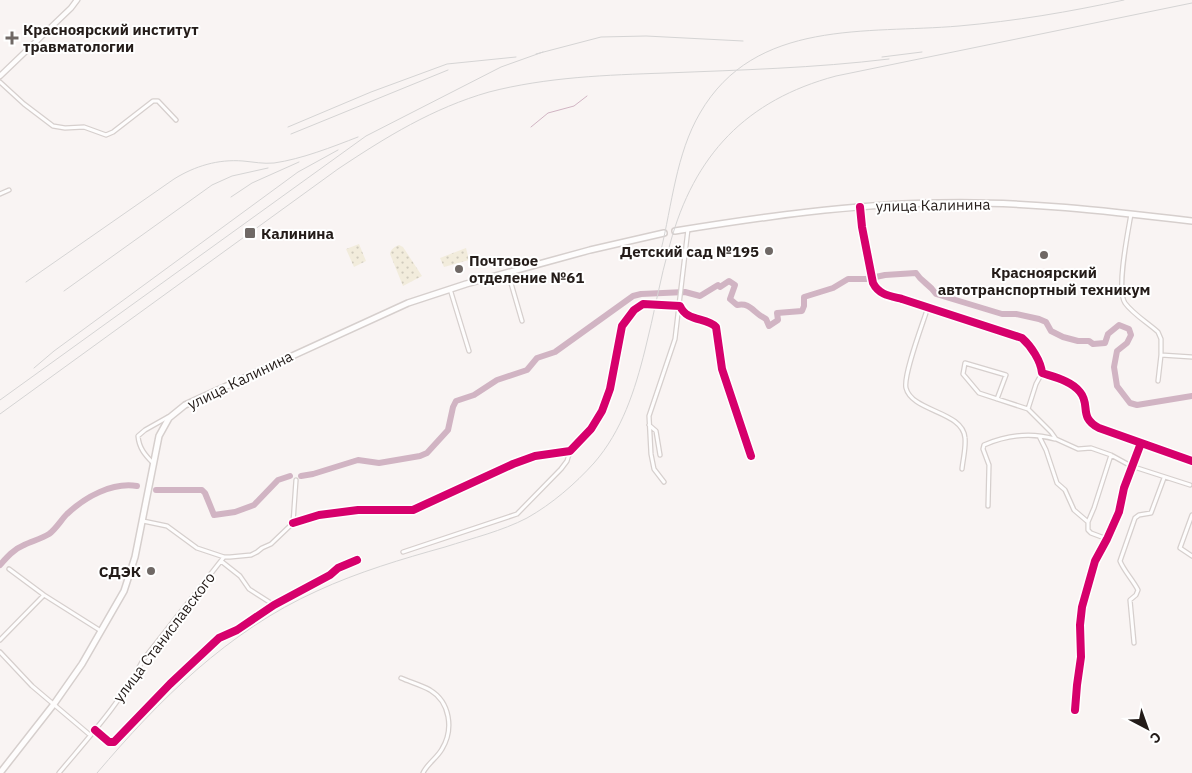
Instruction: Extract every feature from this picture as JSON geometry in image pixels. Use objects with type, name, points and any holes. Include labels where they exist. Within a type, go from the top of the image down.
[{"type":"main road","name":"улица Калинина","points":[[0,773],[54,704],[118,604],[130,578],[143,522],[159,436],[164,425],[175,413],[194,401],[325,340],[408,303],[450,288],[590,250],[665,233],[762,218],[860,207],[942,202],[1003,204],[1131,214],[1192,221]]},
{"type":"street","points":[[0,76],[77,0]]},
{"type":"street","points":[[0,82],[24,104],[53,126],[65,128],[84,126],[106,135],[113,132],[153,101],[158,101],[176,120]]},
{"type":"street","points":[[0,194],[9,190]]},
{"type":"street","points":[[860,207],[862,227],[876,290],[885,295],[1022,338],[1030,347],[1042,373],[1036,384],[1028,409]]},
{"type":"street","points":[[1131,214],[1124,260],[1122,296],[1127,305],[1158,332],[1161,339],[1158,381]]},
{"type":"street","points":[[664,482],[654,469],[649,416],[675,339],[688,229]]},
{"type":"street","points":[[508,272],[522,320]]},
{"type":"street","points":[[450,288],[469,351]]},
{"type":"street","points":[[403,552],[517,514],[561,470],[567,461],[570,451],[591,429],[602,411],[610,389],[622,326],[634,310],[643,304],[680,306]]},
{"type":"street","points":[[680,306],[682,312],[694,319],[712,323],[716,327],[722,369],[751,456]]},
{"type":"street","points":[[928,307],[908,374],[906,387],[911,396],[920,404],[945,415],[957,423],[966,437],[962,469]]},
{"type":"street","points":[[1161,355],[1192,358]]},
{"type":"street","points":[[997,399],[1006,375],[965,363],[963,374],[973,387],[979,392],[997,399],[1028,409],[1052,432],[1056,439]]},
{"type":"street","points":[[1042,373],[1068,383],[1080,391],[1088,420],[1092,424],[1192,461]]},
{"type":"street","points":[[154,463],[142,450],[138,436],[175,413]]},
{"type":"street","points":[[649,425],[656,431],[660,455]]},
{"type":"street","points":[[988,506],[989,465],[983,449],[984,444],[1020,434],[1056,439],[1078,449],[1091,448],[1111,455],[1131,466],[1191,487]]},
{"type":"street","points":[[1039,436],[1046,450],[1057,484],[1065,490],[1074,510],[1088,522]]},
{"type":"street","points":[[1075,710],[1081,657],[1080,625],[1082,607],[1095,561],[1119,512],[1131,466],[1141,443]]},
{"type":"street","points":[[143,522],[167,526],[196,548],[224,557],[254,554],[271,544],[293,523],[319,515],[358,510],[413,510],[534,456],[570,451]]},
{"type":"street","points":[[1107,539],[1091,533],[1088,530],[1088,522],[1111,455]]},
{"type":"street","points":[[1134,643],[1130,600],[1136,595],[1138,590],[1120,561],[1134,518],[1151,513],[1164,477]]},
{"type":"street","points":[[293,523],[296,480]]},
{"type":"street","points":[[1192,515],[1180,548],[1192,556]]},
{"type":"street","points":[[221,561],[224,557]]},
{"type":"street","points":[[274,605],[330,575],[338,568],[356,560]]},
{"type":"street","name":"улица Станиславского","points":[[60,773],[95,730],[136,673],[143,660],[221,561],[240,576],[249,589],[274,605],[237,630],[220,638],[163,690],[114,742],[109,742],[95,730]]},
{"type":"street","points":[[9,569],[44,595],[102,631]]},
{"type":"street","points":[[0,640],[44,595]]},
{"type":"street","points":[[0,652],[32,686],[90,735]]},
{"type":"street","points":[[401,678],[430,690],[441,700],[450,723],[448,736],[443,748],[423,773]]},
{"type":"shaded area","points":[[359,244],[366,261],[354,267],[346,249]]},
{"type":"shaded area","points":[[399,245],[403,247],[422,276],[403,286],[390,254],[393,248]]},
{"type":"shaded area","points":[[466,248],[469,260],[444,267],[440,258]]},
{"type":"waterway","points":[[531,127],[548,113],[574,106],[587,96]]},
{"type":"waterway","points":[[301,476],[358,460],[379,463],[420,456],[427,453],[448,430],[456,401],[474,395],[497,380],[527,370],[537,358],[555,352],[633,296],[685,292],[700,296],[718,285],[720,287],[729,281],[735,285],[730,299],[737,305],[742,304],[749,307],[766,319],[769,326],[778,320],[777,313],[802,311],[804,297],[833,288],[848,279],[866,279],[885,275],[916,273],[936,294],[1002,314],[1016,314],[1039,319],[1046,322],[1051,331],[1078,341],[1089,341],[1093,344],[1105,343],[1108,334],[1119,325],[1129,329],[1131,335],[1127,343],[1117,351],[1114,367],[1117,386],[1130,403],[1137,405],[1192,396]]},
{"type":"waterway","points":[[156,490],[202,490],[214,515],[235,512],[254,505],[278,480],[290,476]]},
{"type":"waterway","points":[[0,565],[17,549],[49,534],[67,514],[90,497],[118,486],[137,486]]},
{"type":"railway","points":[[661,250],[680,162],[692,129],[700,113],[723,82],[751,60],[782,46],[816,37],[851,32],[1001,22],[1124,0]]},
{"type":"railway","points":[[97,773],[170,694],[225,647],[254,626],[285,607],[348,578],[517,523],[554,500],[587,471],[604,451],[620,424],[632,395],[645,350],[663,270],[680,212],[693,184],[709,158],[728,136],[750,116],[775,100],[804,86],[836,76],[1192,3]]},
{"type":"railway","points":[[536,54],[601,37],[646,36],[743,41]]},
{"type":"railway","points":[[0,400],[366,136],[501,67],[543,52]]},
{"type":"railway","points":[[882,57],[922,52]]},
{"type":"railway","points":[[288,127],[371,92],[447,64],[516,57]]},
{"type":"railway","points":[[0,414],[338,169],[392,135],[449,106],[489,92],[555,80],[622,75],[806,67],[889,59]]},
{"type":"railway","points":[[291,134],[448,70]]},
{"type":"railway","points":[[26,282],[174,179],[190,170],[207,164],[225,161],[266,163],[285,161],[358,137]]},
{"type":"railway","points":[[34,368],[54,351],[298,172],[338,150]]},
{"type":"railway","points":[[231,197],[252,183],[299,162]]},
{"type":"railway","points":[[64,291],[212,185],[232,176],[268,168]]},
{"type":"cycle path","points":[[860,207],[873,283],[878,290],[889,296],[1022,338],[1035,354],[1042,373],[1068,382],[1077,388],[1085,402],[1089,420],[1093,424],[1099,428],[1192,461]]},
{"type":"cycle path","points":[[293,523],[319,515],[358,510],[413,510],[513,464],[535,456],[570,451],[591,429],[602,411],[610,389],[622,326],[634,310],[643,304],[680,306],[687,315],[716,327],[722,369],[751,456]]},
{"type":"cycle path","points":[[1075,710],[1081,657],[1080,625],[1082,607],[1095,561],[1119,512],[1124,488],[1141,443]]},
{"type":"cycle path","points":[[95,730],[109,742],[114,742],[170,684],[219,638],[237,630],[274,605],[330,575],[338,568],[357,560]]},
{"type":"place","name":"Красноярский институт травматологии","points":[[12,38]]},
{"type":"place","name":"Калинина","points":[[250,233]]},
{"type":"place","name":"Детский сад №195","points":[[769,251]]},
{"type":"place","name":"Красноярский автотранспортный техникум","points":[[1044,255]]},
{"type":"place","name":"Почтовое отделение №61","points":[[459,269]]},
{"type":"place","name":"СДЭК","points":[[151,571]]}]
